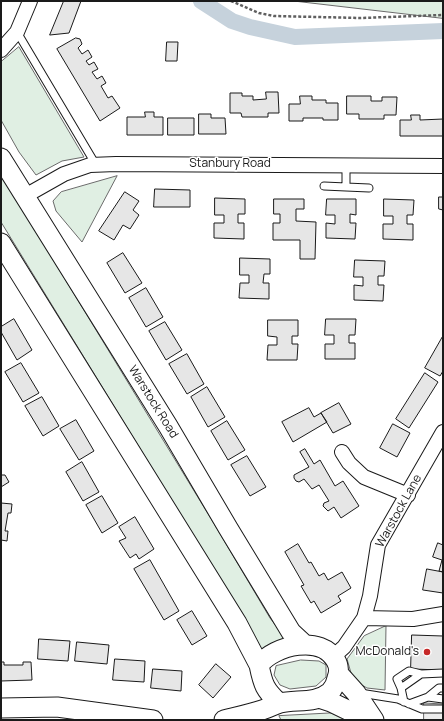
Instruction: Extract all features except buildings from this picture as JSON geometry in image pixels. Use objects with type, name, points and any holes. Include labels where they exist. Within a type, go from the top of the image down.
[{"type":"street","points":[[1,50],[17,32],[30,1]]},
{"type":"street","name":"Warstock Road","points":[[1,158],[168,426],[292,632],[305,645]]},
{"type":"street","name":"Stanbury Road","points":[[25,196],[64,174],[90,165],[443,166]]},
{"type":"street","points":[[1,243],[237,623],[261,674],[268,693],[279,703]]},
{"type":"street","name":"Warstock Lane","points":[[336,665],[344,647],[364,618],[370,596],[378,545],[443,432]]},
{"type":"street","points":[[342,452],[349,463],[364,477],[408,495]]},
{"type":"street","points":[[364,618],[413,619],[443,614]]},
{"type":"street","points":[[246,717],[254,700],[264,658],[281,650],[313,644],[329,651],[336,665],[374,720]]},
{"type":"street","points":[[224,720],[246,717],[279,703],[318,698],[330,691],[336,665]]},
{"type":"street","points":[[318,698],[332,702],[360,716],[364,720]]},
{"type":"street","points":[[1,708],[57,707],[153,720]]},
{"type":"lane","points":[[17,32],[96,165]]},
{"type":"lane","points":[[346,165],[346,187]]},
{"type":"lane","points":[[324,186],[369,188]]},
{"type":"lane","points":[[407,703],[397,679],[408,671],[421,674],[443,672]]},
{"type":"lane","points":[[407,703],[428,697],[439,688],[443,688]]},
{"type":"lane","points":[[356,693],[398,699],[422,709],[443,709]]},
{"type":"lane","points":[[428,697],[443,699]]},
{"type":"path","points":[[231,1],[259,13],[274,16],[361,18],[443,15]]},
{"type":"green space","points":[[294,1],[443,1],[443,18]]},
{"type":"green space","points":[[19,47],[84,157],[62,161],[36,175],[19,152],[1,120],[1,62]]},
{"type":"green space","points":[[1,174],[270,618],[287,640],[261,653],[220,579],[1,222]]},
{"type":"green space","points":[[117,176],[82,242],[56,211],[53,201],[61,192]]},
{"type":"green space","points":[[386,626],[385,690],[367,688],[353,680],[347,659],[364,636]]},
{"type":"green space","points":[[301,660],[319,661],[326,665],[326,677],[316,686],[290,689],[280,685],[274,675],[276,666]]},
{"type":"green space","points":[[332,713],[355,720],[281,720],[279,716]]},
{"type":"shaded area","points":[[424,703],[443,704],[443,720],[424,720]]},
{"type":"waterway","points":[[201,1],[232,21],[250,27],[295,37],[443,31]]},
{"type":"place","name":"McDonald's","points":[[427,652]]}]
